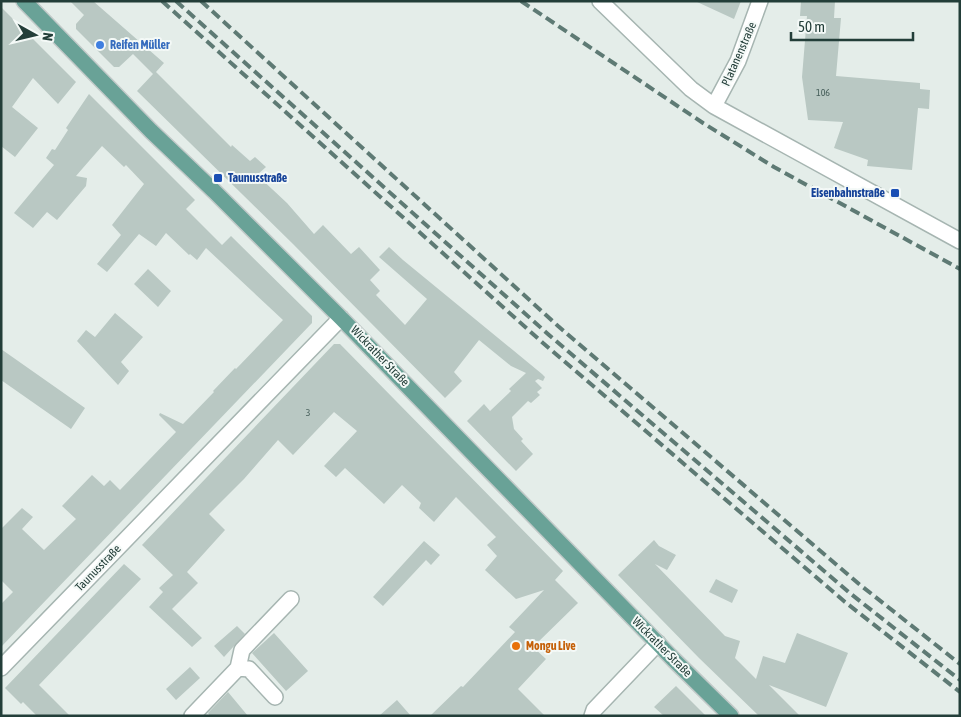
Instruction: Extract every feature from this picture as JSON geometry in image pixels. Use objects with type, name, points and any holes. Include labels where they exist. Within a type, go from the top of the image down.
[{"type":"main road","name":"Wickrather Straße","points":[[24,1],[151,131],[341,318],[731,716]]},
{"type":"street","points":[[600,1],[692,89],[714,106],[960,241]]},
{"type":"street","name":"Platanenstraße","points":[[714,106],[738,61],[760,1]]},
{"type":"street","name":"Taunusstraße","points":[[1,668],[341,318]]},
{"type":"street","points":[[192,716],[238,668],[242,650],[291,599]]},
{"type":"street","points":[[592,716],[594,710],[658,643]]},
{"type":"street","points":[[238,668],[249,669],[275,697]]},
{"type":"building","points":[[70,1],[93,1],[164,63],[156,72],[231,147],[232,145],[250,161],[255,157],[266,167],[257,175],[287,203],[314,234],[323,225],[351,254],[359,247],[380,270],[370,280],[380,291],[376,295],[405,325],[427,299],[379,257],[389,247],[545,377],[543,381],[538,379],[535,381],[542,388],[537,392],[540,395],[531,403],[528,401],[512,417],[514,429],[523,439],[521,441],[533,454],[516,471],[467,421],[484,404],[490,411],[526,373],[511,366],[479,340],[454,372],[462,381],[445,398],[293,244],[137,91],[153,74],[133,54],[119,67],[114,67],[76,29],[76,24],[84,15]]},
{"type":"building","points":[[695,1],[741,1],[734,19]]},
{"type":"building","points":[[801,1],[835,1],[834,18],[841,18],[836,76],[920,83],[920,89],[930,90],[929,109],[918,108],[912,170],[867,166],[868,160],[834,148],[843,122],[808,120],[802,77],[807,16],[800,16]]},
{"type":"building","points":[[1,7],[76,82],[58,104],[33,78],[12,107],[38,128],[15,157],[1,146]]},
{"type":"building","points":[[89,94],[195,200],[186,209],[222,245],[231,236],[312,316],[312,323],[1,647],[1,604],[13,592],[1,580],[1,529],[22,508],[33,517],[22,529],[44,550],[76,519],[62,506],[92,475],[104,486],[110,480],[120,490],[176,432],[159,415],[160,413],[183,424],[283,320],[206,248],[197,260],[166,233],[156,246],[139,234],[107,272],[97,264],[121,235],[112,225],[144,184],[126,165],[124,167],[102,146],[76,176],[87,178],[86,186],[57,220],[47,212],[33,228],[14,213],[54,165],[46,158],[52,149],[55,150],[68,130],[66,128]]},
{"type":"building","points":[[148,269],[171,291],[158,307],[134,284]]},
{"type":"building","points":[[115,313],[143,337],[121,362],[129,371],[118,385],[77,341],[86,330],[95,337]]},
{"type":"building","points":[[334,344],[340,344],[563,571],[555,580],[578,603],[533,647],[546,659],[518,689],[545,716],[430,716],[461,686],[463,687],[515,632],[509,627],[544,590],[516,599],[485,570],[497,556],[487,545],[496,537],[456,497],[434,522],[419,508],[421,503],[402,485],[384,504],[345,468],[336,477],[324,466],[357,431],[334,412],[293,455],[278,440],[244,479],[209,514],[225,530],[187,572],[198,583],[172,609],[202,638],[192,647],[149,607],[163,592],[159,588],[173,575],[142,545]]},
{"type":"building","points":[[1,349],[85,408],[71,429],[1,380]]},
{"type":"building","points":[[654,540],[659,546],[676,555],[667,570],[655,564],[725,636],[740,641],[735,658],[756,679],[763,656],[785,663],[797,633],[848,653],[826,707],[769,685],[800,716],[759,716],[699,658],[618,575]]},
{"type":"building","points":[[424,541],[440,555],[431,565],[426,560],[383,606],[373,597]]},
{"type":"building","points":[[124,564],[141,579],[39,685],[70,716],[37,716],[23,702],[21,704],[5,688]]},
{"type":"building","points":[[716,579],[738,590],[732,603],[709,592]]},
{"type":"building","points":[[237,626],[245,634],[224,657],[214,646]]},
{"type":"building","points":[[274,633],[308,671],[286,691],[252,653]]},
{"type":"building","points":[[190,667],[200,678],[176,700],[166,689]]},
{"type":"building","points":[[676,686],[706,716],[664,716],[654,707]]},
{"type":"building","points":[[228,692],[248,716],[210,716],[208,713]]},
{"type":"building","points":[[397,700],[411,716],[379,716]]},
{"type":"railway","points":[[162,1],[543,343],[845,602],[960,692]]},
{"type":"railway","points":[[176,1],[549,335],[851,594],[960,680]]},
{"type":"railway","points":[[201,1],[558,326],[859,584],[960,664]]},
{"type":"railway","points":[[521,1],[703,123],[774,167],[960,269]]},
{"type":"place","name":"Reifen Müller","points":[[100,45]]},
{"type":"place","name":"Taunusstraße","points":[[218,178]]},
{"type":"place","name":"Eisenbahnstraße","points":[[895,193]]},
{"type":"place","name":"Mongu Live","points":[[516,646]]}]
